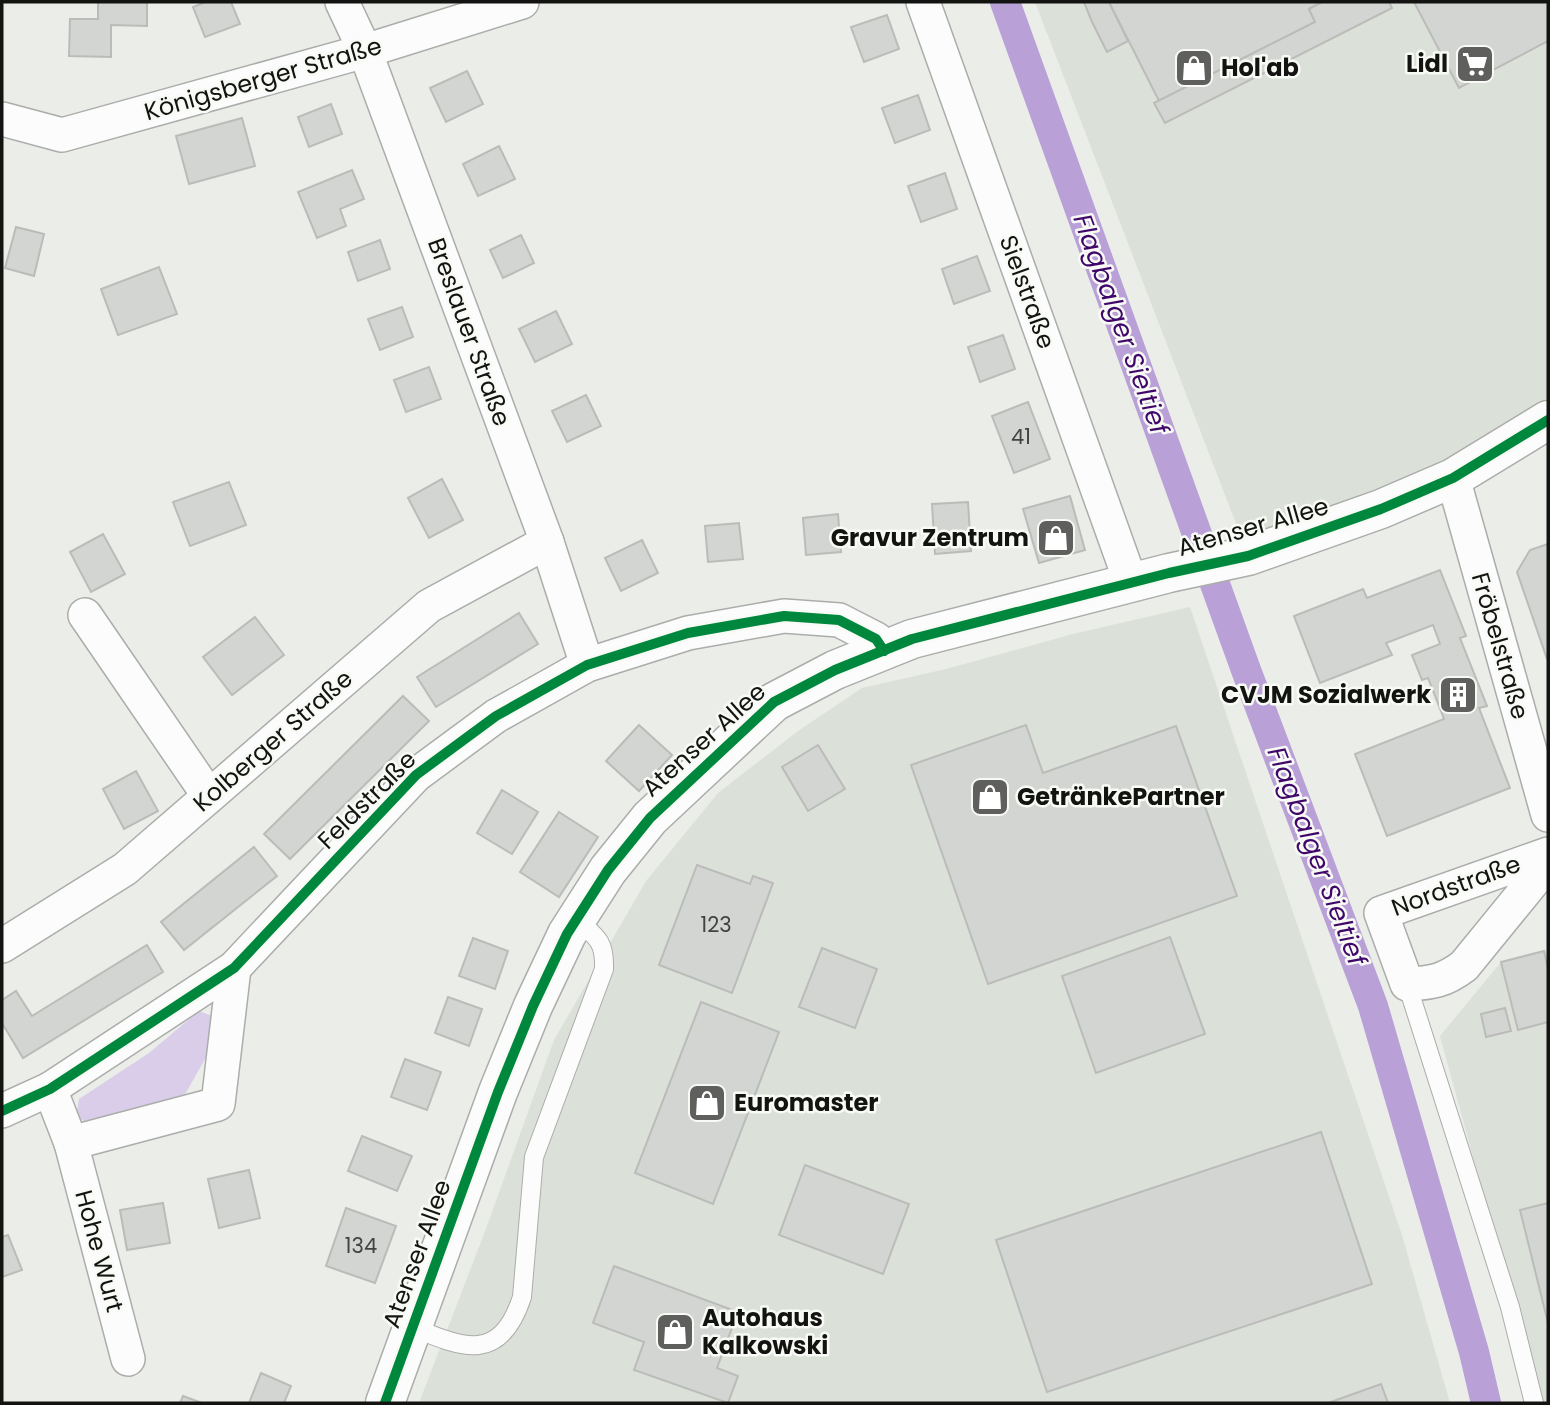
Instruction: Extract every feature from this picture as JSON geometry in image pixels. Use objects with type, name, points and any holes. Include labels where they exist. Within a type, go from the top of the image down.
[{"type":"street","name":"Breslauer Straße","points":[[341,2],[365,51],[547,542],[587,665]]},
{"type":"street","name":"Königsberger Straße","points":[[2,119],[62,135],[365,51],[522,2]]},
{"type":"street","name":"Sielstraße","points":[[923,2],[1131,583]]},
{"type":"street","name":"Atenser Allee","points":[[385,1403],[503,1079],[567,934],[608,870],[650,818],[774,702],[835,670],[912,639],[1169,573],[1248,556],[1381,509],[1452,478],[1548,420]]},
{"type":"street","name":"Fröbelstraße","points":[[1452,478],[1548,815]]},
{"type":"street","name":"Kolberger Straße","points":[[2,946],[125,869],[429,606],[547,542]]},
{"type":"street","points":[[85,615],[209,796]]},
{"type":"street","name":"Feldstraße","points":[[4,1105],[50,1089],[234,968],[416,775],[496,716],[587,665],[688,633],[784,616],[839,620],[876,639],[884,651]]},
{"type":"street","name":"Nordstraße","points":[[1548,854],[1381,913],[1407,984],[1449,978],[1464,966],[1548,863]]},
{"type":"street","points":[[50,1089],[71,1143],[218,1104],[234,968]]},
{"type":"street","name":"Hohe Wurt","points":[[71,1143],[128,1359]]},
{"type":"lane","points":[[412,1327],[455,1345],[473,1347],[489,1344],[506,1329],[517,1312],[522,1297],[534,1157],[604,969],[604,952],[600,940],[576,919]]},
{"type":"lane","points":[[1407,984],[1510,1307],[1534,1403]]},
{"type":"shaded area","points":[[1035,2],[1548,2],[1548,397],[1446,463],[1242,539]]},
{"type":"shaded area","points":[[1190,607],[1402,1235],[1450,1403],[419,1403],[554,1040],[646,881],[718,793],[798,731],[862,688]]},
{"type":"shaded area","points":[[1548,950],[1548,1403],[1540,1403],[1440,1036],[1501,962]]},
{"type":"shaded area","points":[[199,1011],[212,1016],[218,1036],[183,1098],[84,1121],[76,1117],[79,1099],[149,1053]]},
{"type":"building","points":[[98,2],[147,2],[147,26],[111,25],[111,57],[69,56],[70,19],[98,19]]},
{"type":"building","points":[[206,2],[231,2],[240,24],[205,37],[193,7]]},
{"type":"building","points":[[1084,2],[1109,2],[1128,41],[1107,52]]},
{"type":"building","points":[[1109,2],[1322,2],[1309,9],[1315,22],[1159,101]]},
{"type":"building","points":[[1322,2],[1389,2],[1392,8],[1165,123],[1154,103],[1315,22],[1309,9]]},
{"type":"building","name":"Lidl","points":[[1414,2],[1548,2],[1548,41],[1459,88]]},
{"type":"building","points":[[887,15],[899,49],[864,62],[851,27]]},
{"type":"building","points":[[467,71],[483,104],[446,122],[430,88]]},
{"type":"building","points":[[918,95],[930,130],[895,143],[882,108]]},
{"type":"building","points":[[331,104],[342,134],[309,147],[298,117]]},
{"type":"building","points":[[242,118],[255,166],[189,184],[176,136]]},
{"type":"building","points":[[499,146],[515,179],[478,196],[463,164]]},
{"type":"building","points":[[352,170],[364,199],[340,209],[346,226],[317,238],[298,192]]},
{"type":"building","points":[[945,173],[957,209],[921,222],[908,186]]},
{"type":"building","points":[[16,227],[44,234],[34,276],[5,268]]},
{"type":"building","points":[[521,235],[534,263],[503,278],[490,250]]},
{"type":"building","points":[[380,240],[390,269],[358,281],[348,252]]},
{"type":"building","points":[[977,256],[990,291],[954,304],[942,269]]},
{"type":"building","points":[[159,267],[177,314],[118,335],[101,289]]},
{"type":"building","points":[[402,307],[413,337],[380,350],[368,319]]},
{"type":"building","points":[[556,311],[572,344],[535,362],[519,329]]},
{"type":"building","points":[[1003,335],[1015,369],[980,382],[968,347]]},
{"type":"building","points":[[429,367],[441,399],[406,412],[394,380]]},
{"type":"building","points":[[586,395],[601,426],[567,442],[552,411]]},
{"type":"building","points":[[1028,402],[1050,459],[1014,473],[992,416]]},
{"type":"building","points":[[442,479],[463,520],[429,538],[408,498]]},
{"type":"building","points":[[229,482],[246,525],[190,546],[173,502]]},
{"type":"building","points":[[1070,496],[1085,550],[1039,563],[1023,509]]},
{"type":"building","points":[[968,502],[971,551],[935,554],[932,504]]},
{"type":"building","points":[[838,514],[841,552],[806,555],[803,518]]},
{"type":"building","points":[[739,523],[743,559],[708,562],[705,526]]},
{"type":"building","points":[[103,534],[125,574],[91,592],[70,552]]},
{"type":"building","points":[[642,540],[658,573],[621,591],[605,558]]},
{"type":"building","points":[[1548,544],[1547,659],[1517,572],[1530,550]]},
{"type":"building","name":"CVJM Sozialwerk","points":[[1440,570],[1466,636],[1460,638],[1487,706],[1479,708],[1510,788],[1387,836],[1355,754],[1444,719],[1428,678],[1422,680],[1412,655],[1440,644],[1433,625],[1386,643],[1392,655],[1320,683],[1294,616],[1363,589],[1367,598]]},
{"type":"building","points":[[519,613],[538,644],[436,707],[417,677]]},
{"type":"building","points":[[255,617],[284,655],[232,695],[203,657]]},
{"type":"building","points":[[403,696],[429,721],[290,859],[264,834]]},
{"type":"building","points":[[639,725],[672,755],[639,791],[606,761]]},
{"type":"building","points":[[1026,725],[1043,773],[1176,726],[1237,896],[988,984],[911,765]]},
{"type":"building","points":[[818,745],[845,789],[808,811],[782,767]]},
{"type":"building","points":[[136,771],[158,811],[124,829],[103,789]]},
{"type":"building","points":[[502,790],[538,812],[512,854],[477,833]]},
{"type":"building","points":[[559,812],[598,837],[559,897],[520,872]]},
{"type":"building","points":[[254,847],[277,876],[184,950],[161,922]]},
{"type":"building","points":[[697,865],[750,884],[753,876],[773,883],[732,993],[659,965]]},
{"type":"building","points":[[1170,937],[1205,1034],[1096,1073],[1062,976]]},
{"type":"building","points":[[473,938],[508,951],[495,989],[459,976]]},
{"type":"building","points":[[147,945],[163,972],[23,1058],[2,1023],[2,1000],[16,991],[32,1016]]},
{"type":"building","points":[[822,948],[877,969],[855,1028],[799,1007]]},
{"type":"building","points":[[1544,951],[1548,969],[1548,1022],[1518,1030],[1501,962]]},
{"type":"building","points":[[448,997],[482,1009],[469,1046],[435,1033]]},
{"type":"building","name":"Euromaster","points":[[701,1002],[779,1032],[713,1204],[635,1173]]},
{"type":"building","points":[[1505,1008],[1511,1031],[1486,1037],[1481,1014]]},
{"type":"building","points":[[405,1059],[441,1072],[427,1110],[391,1097]]},
{"type":"building","points":[[1321,1132],[1372,1284],[1047,1392],[996,1240]]},
{"type":"building","points":[[362,1136],[412,1156],[397,1191],[348,1171]]},
{"type":"building","points":[[805,1165],[909,1204],[883,1274],[779,1235]]},
{"type":"building","points":[[249,1170],[260,1218],[219,1228],[208,1179]]},
{"type":"building","points":[[163,1203],[170,1243],[127,1250],[120,1210]]},
{"type":"building","points":[[1548,1203],[1548,1323],[1520,1210]]},
{"type":"building","points":[[346,1208],[396,1226],[375,1283],[326,1266]]},
{"type":"building","points":[[8,1235],[22,1270],[2,1277],[2,1237]]},
{"type":"building","name":"Autohaus Kalkowski","points":[[614,1266],[738,1312],[717,1368],[738,1376],[728,1403],[634,1370],[644,1342],[593,1323]]},
{"type":"building","points":[[261,1373],[291,1386],[284,1403],[249,1403]]},
{"type":"building","points":[[1381,1384],[1388,1403],[1328,1403]]},
{"type":"building","points":[[183,1396],[202,1403],[180,1403]]},
{"type":"waterway","name":"Flagbalger Sieltief","points":[[1005,2],[1246,670],[1373,1006],[1474,1352],[1486,1403]]},
{"type":"cycle path","points":[[385,1403],[498,1092],[533,1006],[567,934],[608,870],[650,818],[774,702],[835,670],[912,639],[1169,573],[1248,556],[1381,509],[1453,478],[1548,420]]},
{"type":"cycle path","points":[[2,1111],[50,1089],[234,968],[416,775],[496,716],[587,665],[688,633],[784,616],[839,620],[876,639],[884,651]]},
{"type":"place","name":"Lidl","points":[[1475,64]]},
{"type":"place","name":"Hol'ab","points":[[1194,68]]},
{"type":"place","name":"Gravur Zentrum","points":[[1056,538]]},
{"type":"place","name":"CVJM Sozialwerk","points":[[1458,695]]},
{"type":"place","name":"GetränkePartner","points":[[990,797]]},
{"type":"place","name":"Euromaster","points":[[707,1103]]},
{"type":"place","name":"Autohaus Kalkowski","points":[[675,1332]]}]
